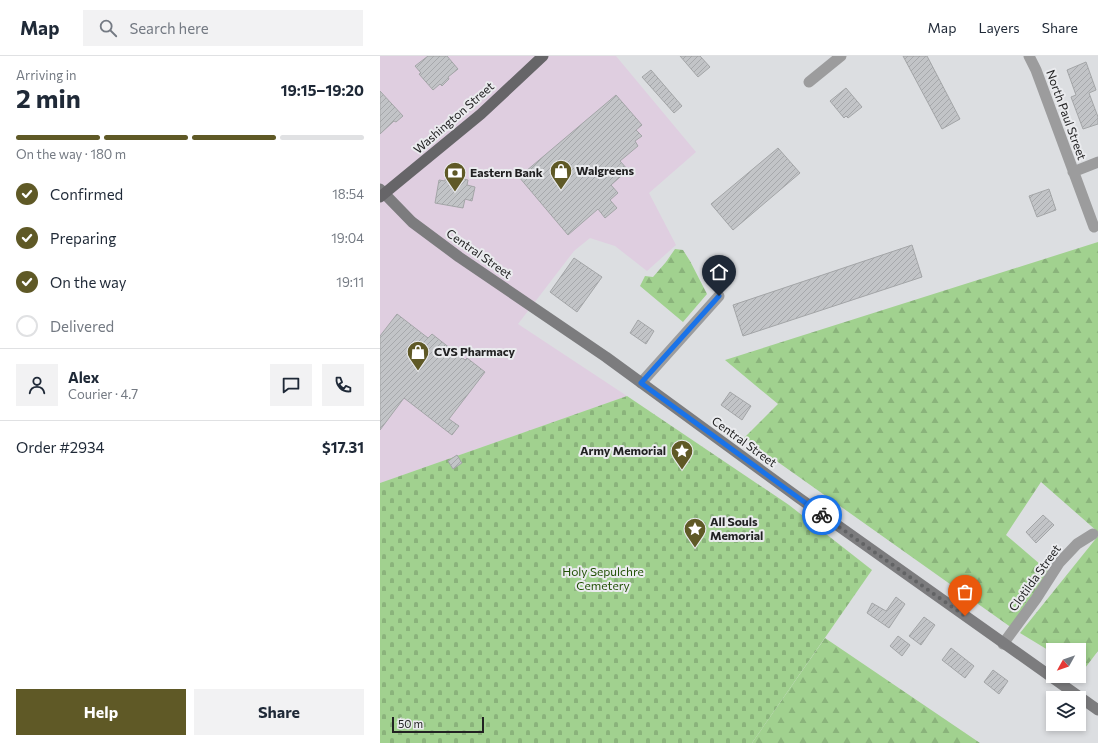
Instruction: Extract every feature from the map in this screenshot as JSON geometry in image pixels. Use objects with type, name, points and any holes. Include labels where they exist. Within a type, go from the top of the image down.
[{"type":"main road","name":"Washington Street","points":[[381,193],[481,114],[543,56]]},
{"type":"main road","name":"Central Street","points":[[381,193],[412,222],[453,252],[522,301],[564,328],[1003,644],[1098,710]]},
{"type":"street","points":[[810,82],[841,56]]},
{"type":"street","name":"North Paul Street","points":[[1029,56],[1036,70],[1094,227]]},
{"type":"street","points":[[1073,172],[1098,162]]},
{"type":"street","points":[[641,383],[719,296]]},
{"type":"street","name":"Clotilda Street","points":[[1003,644],[1036,599],[1059,563],[1076,544],[1093,534]]},
{"type":"shaded area","points":[[380,56],[616,56],[696,152],[649,193],[676,245],[647,271],[615,246],[590,238],[574,251],[518,324],[627,396],[380,483]]},
{"type":"green space","points":[[1098,242],[1098,532],[1041,482],[1006,535],[1048,571],[1012,628],[744,438],[778,404],[725,360]]},
{"type":"green space","points":[[675,249],[683,250],[707,294],[683,322],[640,286],[645,276],[653,277]]},
{"type":"green space","name":"Holy Sepulchre Cemetery","points":[[627,396],[789,505],[872,570],[752,743],[380,743],[380,483]]},
{"type":"green space","points":[[1098,536],[1098,651],[1086,667],[1086,643],[1046,643],[1046,649],[1020,633]]},
{"type":"green space","points":[[825,638],[980,743],[752,743]]},
{"type":"building","points":[[428,56],[447,56],[458,69],[448,77],[449,79],[442,86],[440,84],[433,90],[419,74],[421,73],[415,66]]},
{"type":"building","points":[[680,56],[700,56],[710,67],[698,77]]},
{"type":"building","points":[[903,56],[927,56],[960,119],[942,129]]},
{"type":"building","points":[[1086,62],[1096,90],[1089,93],[1098,117],[1098,124],[1083,129],[1071,97],[1076,95],[1067,70]]},
{"type":"building","points":[[651,70],[682,106],[674,113],[642,77]]},
{"type":"building","points":[[846,88],[862,107],[848,118],[846,116],[844,118],[830,101]]},
{"type":"building","points":[[380,91],[403,116],[396,122],[394,121],[380,134]]},
{"type":"building","points":[[616,95],[642,125],[636,130],[642,136],[635,141],[638,146],[620,161],[628,170],[611,185],[618,193],[610,200],[617,208],[605,218],[598,209],[568,235],[519,177]]},
{"type":"building","points":[[778,148],[800,173],[733,230],[711,204]]},
{"type":"building","name":"Eastern Bank","points":[[446,175],[468,180],[467,185],[475,187],[472,201],[465,199],[463,208],[435,203],[439,180],[445,181]]},
{"type":"building","points":[[1049,189],[1056,210],[1037,217],[1029,196]]},
{"type":"building","points":[[912,245],[922,277],[743,336],[733,305]]},
{"type":"building","points":[[574,258],[602,277],[577,312],[550,292]]},
{"type":"building","name":"CVS Pharmacy","points":[[397,314],[428,338],[432,334],[465,360],[467,358],[485,372],[449,419],[459,426],[452,435],[404,398],[380,430],[380,336]]},
{"type":"building","points":[[638,320],[654,331],[646,344],[630,333]]},
{"type":"building","points":[[730,392],[751,406],[742,420],[721,405]]},
{"type":"building","points":[[457,455],[462,463],[453,469],[448,461]]},
{"type":"building","points":[[1043,515],[1054,525],[1036,543],[1026,532]]},
{"type":"building","points":[[896,597],[905,604],[889,628],[867,613],[872,603],[886,611]]},
{"type":"building","points":[[924,617],[935,625],[921,645],[909,636]]},
{"type":"building","points":[[898,636],[910,645],[902,656],[890,646]]},
{"type":"building","points":[[951,648],[974,666],[965,678],[942,660]]},
{"type":"building","points":[[993,670],[1008,681],[999,694],[984,682]]},
{"type":"way so far","points":[[822,515],[965,616]]},
{"type":"place","name":"Walgreens","points":[[561,190]]},
{"type":"place","name":"Eastern Bank","points":[[455,192]]},
{"type":"place","name":"CVS Pharmacy","points":[[418,372]]},
{"type":"place","name":"Army Memorial","points":[[682,470]]},
{"type":"place","name":"All Souls Memorial","points":[[695,548]]},
{"type":"route","points":[[719,296],[641,383],[822,515]]}]
